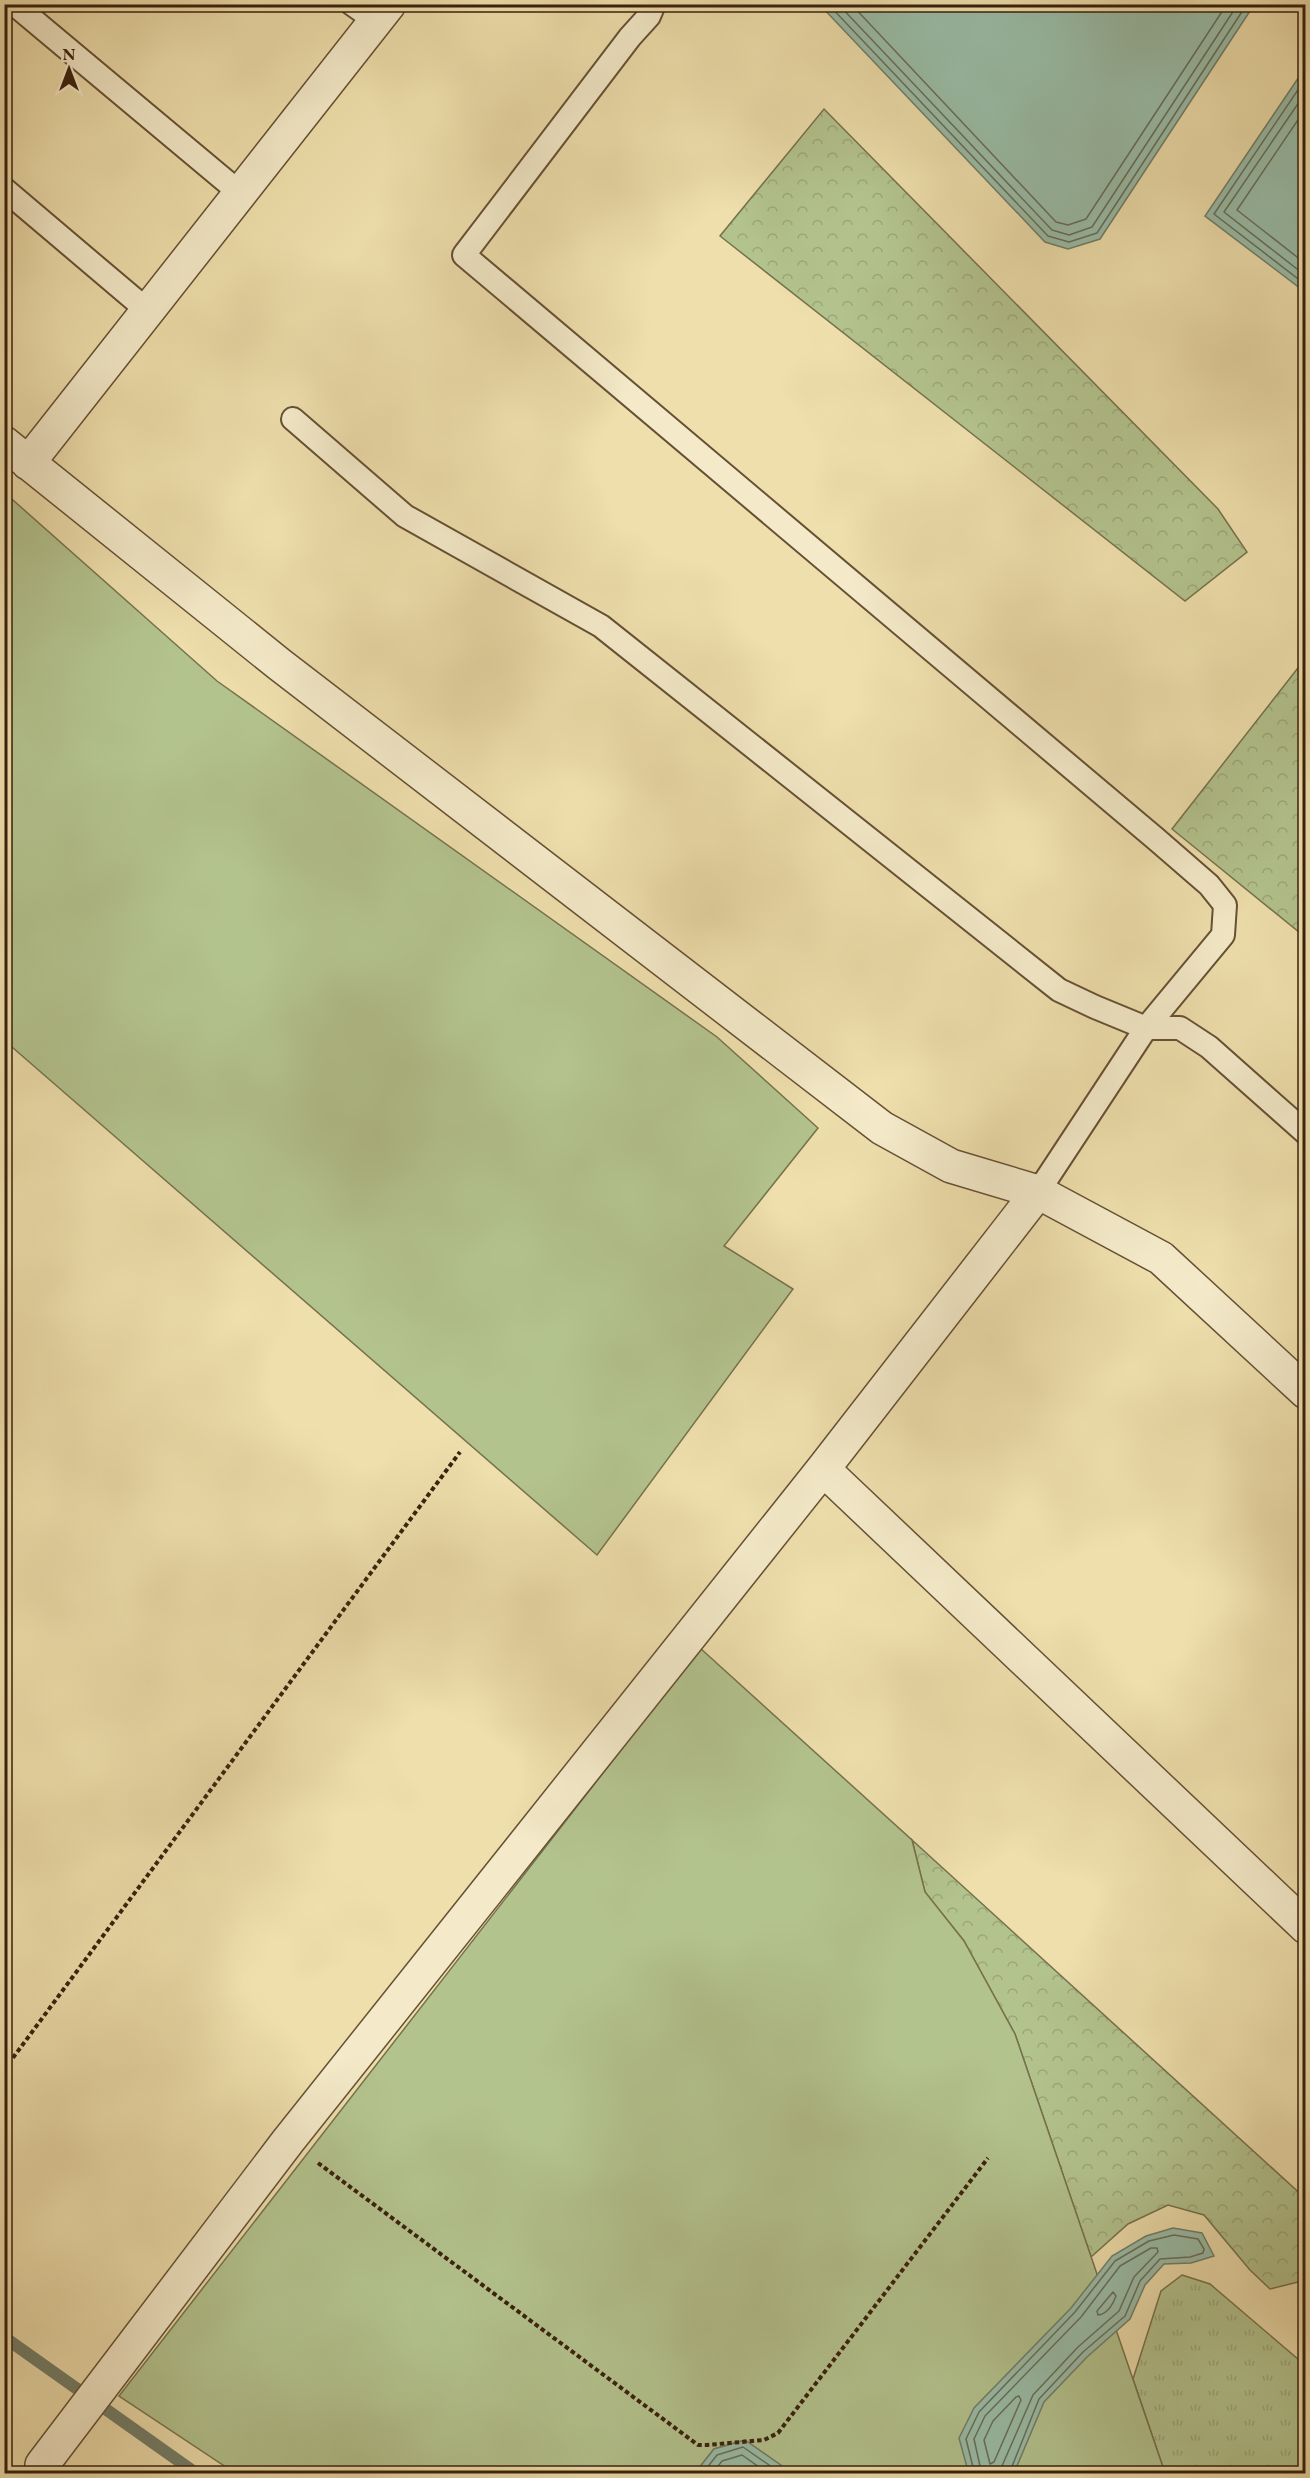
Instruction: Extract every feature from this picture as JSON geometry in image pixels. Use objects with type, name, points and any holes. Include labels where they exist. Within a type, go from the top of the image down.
[{"type":"street","points":[[372,10],[240,193],[148,310],[16,453],[279,664],[882,1128],[951,1166],[1038,1192],[1161,1258],[1305,1392]]},
{"type":"street","points":[[42,2465],[288,2141],[823,1469],[1038,1192]]},
{"type":"street","points":[[823,1469],[1305,1927]]},
{"type":"lane","points":[[14,4],[240,193]]},
{"type":"lane","points":[[654,4],[649,16],[630,37],[464,255],[1209,885],[1225,905],[1224,935],[1146,1028],[1038,1192]]},
{"type":"lane","points":[[4,189],[148,310]]},
{"type":"lane","points":[[293,419],[405,516],[601,626],[1059,990],[1146,1028],[1180,1028],[1209,1047],[1305,1133]]},
{"type":"path","points":[[4,2070],[460,1452]]},
{"type":"path","points":[[288,2141],[698,2445],[764,2440],[778,2433],[988,2158]]},
{"type":"green space","points":[[824,109],[1218,509],[1247,552],[1185,601],[720,236]]},
{"type":"green space","points":[[5,493],[217,681],[717,1037],[818,1128],[724,1246],[793,1289],[597,1555],[5,1041]]},
{"type":"green space","points":[[1305,659],[1305,937],[1172,829]]},
{"type":"green space","points":[[700,1648],[912,1840],[925,1892],[964,1941],[1015,2034],[1165,2473],[792,2473],[745,2440],[714,2449],[695,2473],[235,2473],[119,2396]]},
{"type":"green space","points":[[912,1840],[1305,2198],[1305,2274],[1298,2282],[1270,2289],[1250,2270],[1204,2215],[1168,2205],[1128,2224],[1091,2257],[1015,2034],[964,1941],[925,1892]]},
{"type":"green space","points":[[1182,2275],[1210,2284],[1305,2365],[1305,2473],[1165,2473],[1133,2379],[1161,2291]]},
{"type":"water","points":[[820,5],[1254,5],[1100,239],[1068,249],[1045,242]]},
{"type":"water","points":[[1305,68],[1305,292],[1205,216]]},
{"type":"water","points":[[1173,2228],[1202,2233],[1214,2256],[1191,2263],[1164,2264],[1145,2285],[1130,2319],[1087,2357],[1044,2402],[1014,2473],[963,2473],[967,2467],[959,2438],[974,2408],[1071,2308],[1112,2256],[1146,2236]]},
{"type":"water","points":[[745,2440],[792,2473],[695,2473],[714,2449]]},
{"type":"waterway","points":[[4,2337],[197,2474]]}]
